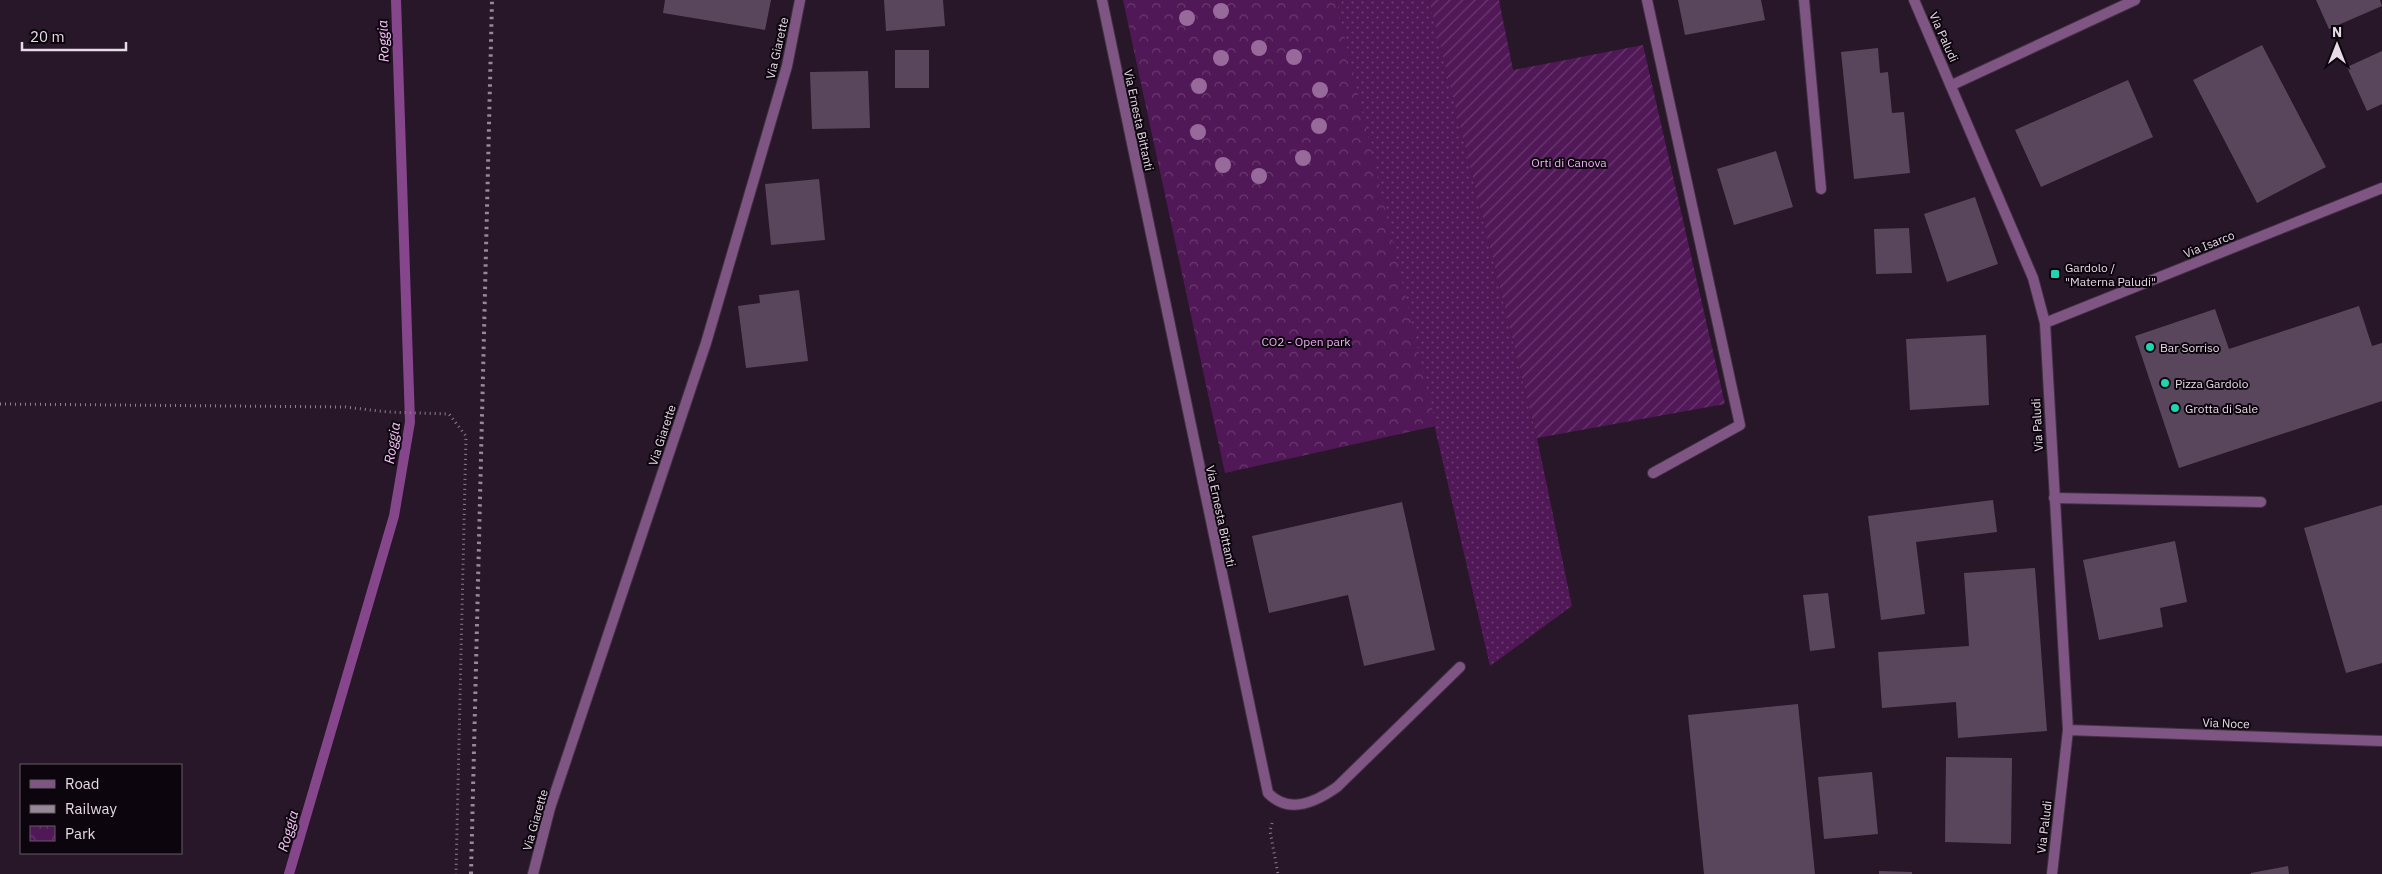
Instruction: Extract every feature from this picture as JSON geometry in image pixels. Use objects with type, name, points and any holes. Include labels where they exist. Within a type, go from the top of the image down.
[{"type":"street","name":"Via Giarette","points":[[532,874],[550,808],[706,343],[787,66],[800,0]]},
{"type":"street","name":"Via Ernesta Bittanti","points":[[1102,0],[1263,778],[1268,793],[1276,802]]},
{"type":"street","points":[[1647,0],[1740,425],[1653,473]]},
{"type":"street","points":[[1804,0],[1821,188]]},
{"type":"street","name":"Via Paludi","points":[[1914,0],[2033,278],[2044,323],[2068,730],[2052,874]]},
{"type":"street","points":[[1952,85],[2135,0]]},
{"type":"street","name":"Via Isarco","points":[[2044,323],[2382,188]]},
{"type":"street","points":[[2054,498],[2261,502]]},
{"type":"street","points":[[1276,802],[1306,804],[1323,797],[1337,786],[1460,667]]},
{"type":"street","name":"Via Noce","points":[[2068,730],[2382,741]]},
{"type":"path","points":[[0,404],[345,407],[388,412],[449,414],[466,436],[456,874]]},
{"type":"path","points":[[1276,802],[1270,831],[1278,874]]},
{"type":"green space","name":"CO2 - Open park","points":[[1123,0],[1336,0],[1436,426],[1225,473]]},
{"type":"green space","points":[[1336,0],[1429,0],[1537,438],[1572,606],[1490,666]]},
{"type":"green space","name":"Orti di Canova","points":[[1429,0],[1499,0],[1513,70],[1643,45],[1725,404],[1537,438]]},
{"type":"building","points":[[665,0],[771,0],[765,30],[663,13]]},
{"type":"building","points":[[884,0],[943,0],[945,26],[886,31]]},
{"type":"building","points":[[1678,0],[1761,0],[1765,20],[1685,35]]},
{"type":"building","points":[[2316,0],[2380,0],[2382,6],[2329,29]]},
{"type":"building","points":[[2262,45],[2326,167],[2257,203],[2193,80]]},
{"type":"building","points":[[1878,48],[1880,73],[1888,72],[1892,113],[1904,112],[1910,173],[1854,179],[1841,52]]},
{"type":"building","points":[[895,50],[929,50],[929,88],[895,88]]},
{"type":"building","points":[[2382,51],[2382,104],[2367,111],[2347,67]]},
{"type":"building","points":[[868,71],[870,128],[812,129],[810,72]]},
{"type":"building","points":[[2128,80],[2153,137],[2041,187],[2015,130]]},
{"type":"building","points":[[1776,151],[1793,207],[1734,225],[1717,169]]},
{"type":"building","points":[[819,179],[825,240],[771,245],[765,184]]},
{"type":"building","points":[[1975,197],[1998,264],[1947,282],[1924,214]]},
{"type":"building","points":[[1909,228],[1912,273],[1876,274],[1874,229]]},
{"type":"building","points":[[799,290],[808,361],[746,368],[738,306],[760,303],[759,295]]},
{"type":"building","points":[[2359,306],[2372,346],[2382,343],[2382,401],[2179,468],[2135,336],[2215,309],[2229,349]]},
{"type":"building","points":[[1986,335],[1989,405],[1910,410],[1906,339]]},
{"type":"building","points":[[1993,500],[1997,532],[1916,542],[1925,614],[1881,620],[1868,516]]},
{"type":"building","points":[[1402,502],[1435,650],[1364,666],[1348,595],[1269,613],[1252,536]]},
{"type":"building","points":[[2382,505],[2382,663],[2346,673],[2304,528]]},
{"type":"building","points":[[2175,541],[2187,602],[2160,608],[2163,627],[2099,640],[2083,560]]},
{"type":"building","points":[[2035,568],[2047,731],[1958,738],[1956,702],[1882,708],[1878,652],[1969,646],[1964,573]]},
{"type":"building","points":[[1828,593],[1835,648],[1810,651],[1803,595]]},
{"type":"building","points":[[1798,704],[1815,874],[1704,874],[1688,715]]},
{"type":"building","points":[[1946,757],[2012,758],[2011,844],[1945,842]]},
{"type":"building","points":[[1872,772],[1878,834],[1824,839],[1818,777]]},
{"type":"building","points":[[2288,866],[2289,874],[2251,874],[2251,873]]},
{"type":"building","points":[[1879,871],[1912,872],[1912,874],[1879,874]]},
{"type":"waterway","name":"Roggia","points":[[289,874],[394,516],[410,422],[396,0]]},
{"type":"railway","points":[[471,874],[492,0]]},
{"type":"place","name":"Gardolo / \"Materna Paludi\"","points":[[2055,274]]},
{"type":"place","name":"Bar Sorriso","points":[[2150,347]]},
{"type":"place","name":"Pizza Gardolo","points":[[2165,383]]},
{"type":"place","name":"Grotta di Sale","points":[[2175,408]]}]
